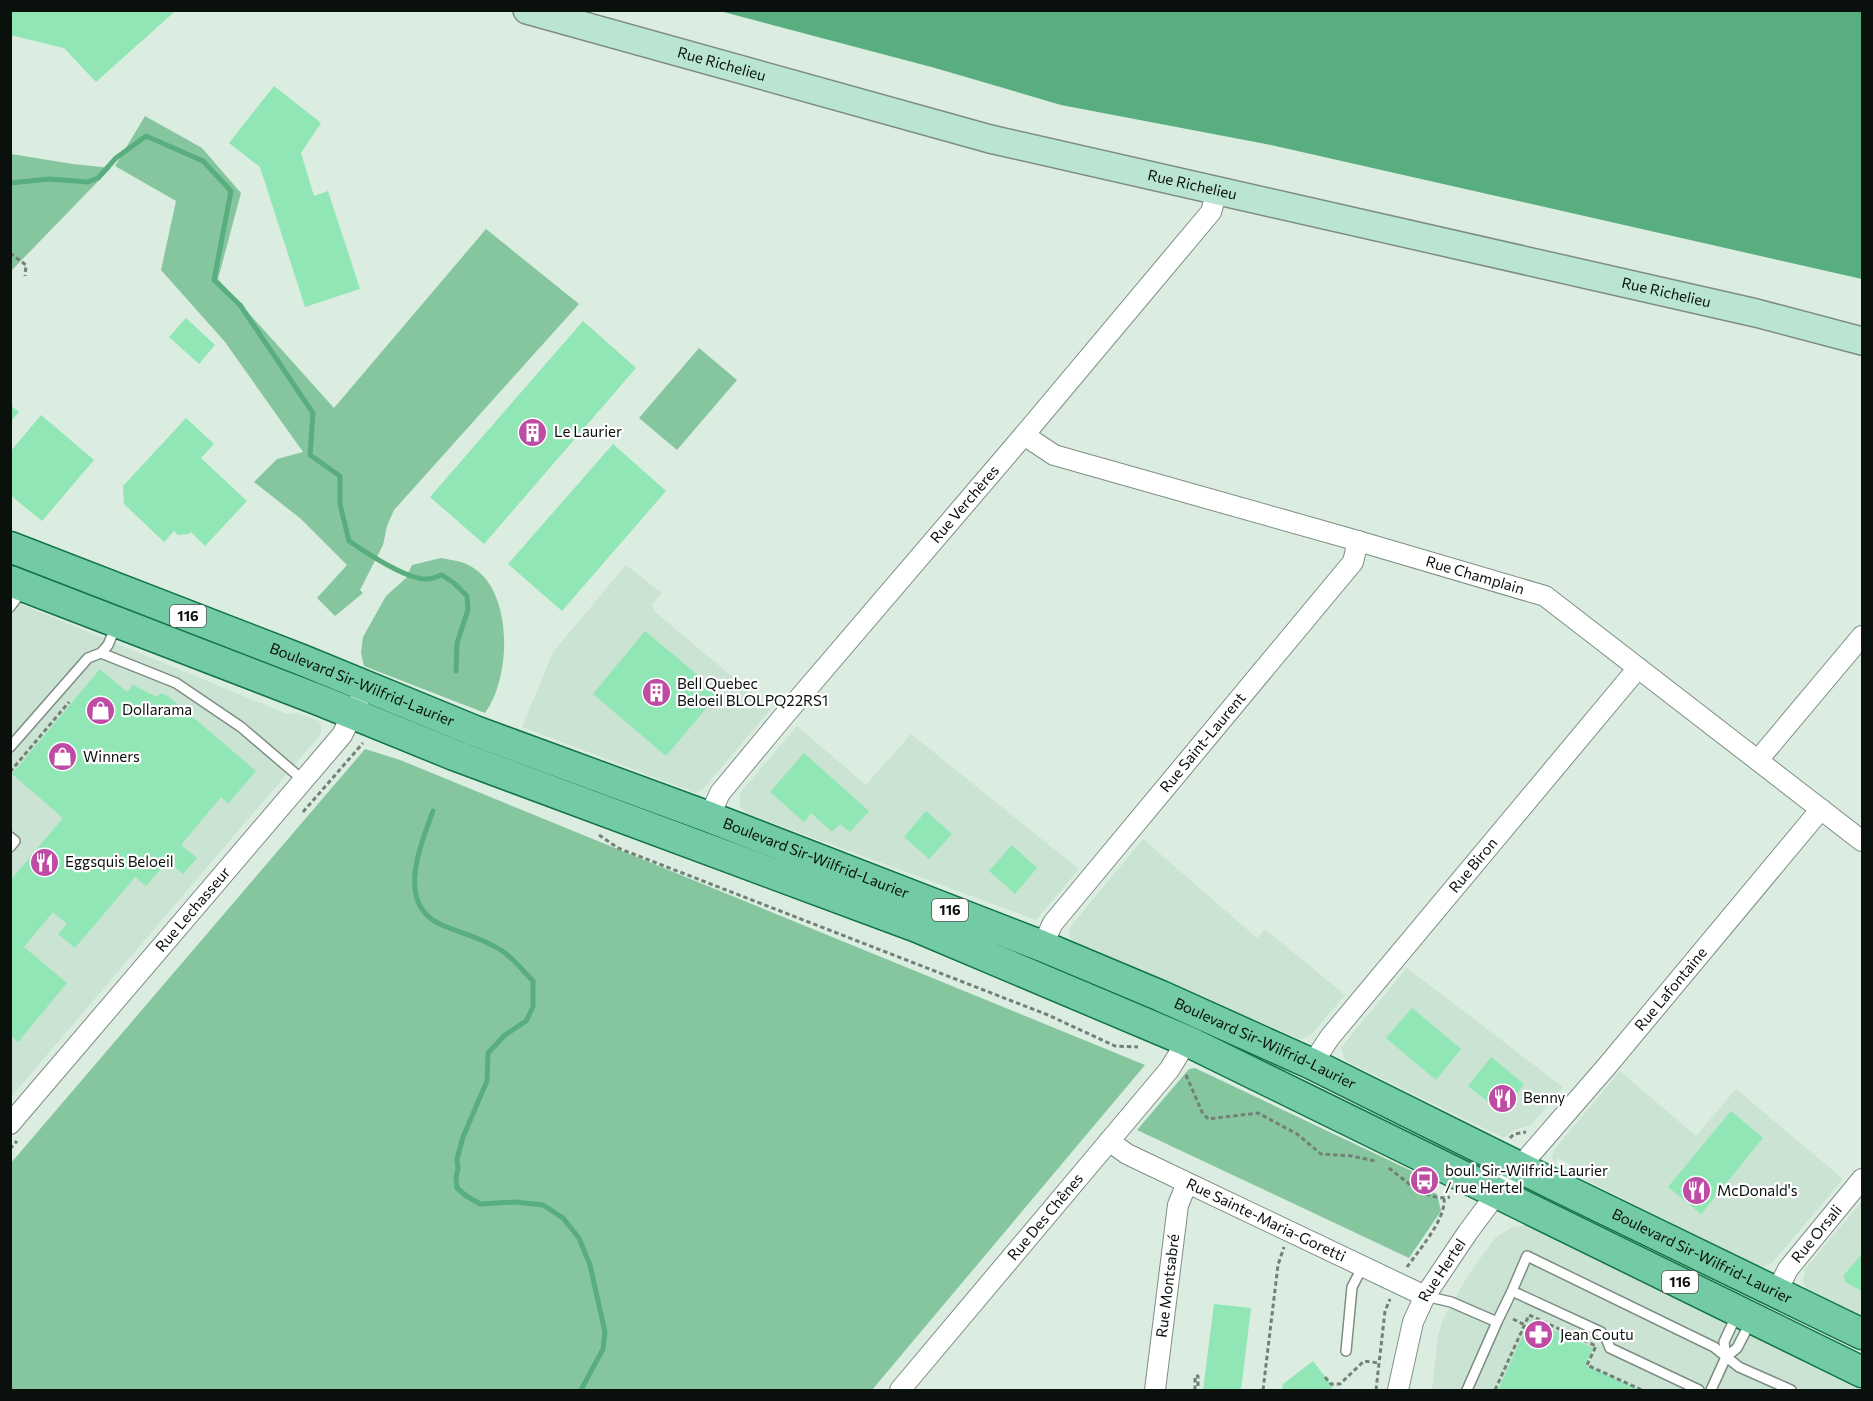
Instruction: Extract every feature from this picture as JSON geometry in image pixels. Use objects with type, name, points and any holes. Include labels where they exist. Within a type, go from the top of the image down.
[{"type":"main road","name":"Rue Richelieu","points":[[527,10],[990,139],[1756,313],[1863,341]]},
{"type":"main road","name":"Boulevard Sir-Wilfrid-Laurier","points":[[10,547],[303,660],[475,731],[709,817],[1042,946],[1161,996],[1312,1064],[1863,1334]]},
{"type":"main road","name":"Boulevard Sir-Wilfrid-Laurier","points":[[15,591],[117,622],[454,755],[917,927],[1187,1041],[1863,1372]]},
{"type":"street","name":"Rue Verchères","points":[[709,817],[720,793],[734,776],[1211,212],[1217,191]]},
{"type":"street","name":"Rue Champlain","points":[[1024,435],[1054,455],[1538,593],[1558,604],[1863,841]]},
{"type":"street","name":"Rue Saint-Laurent","points":[[1042,946],[1053,923],[1353,562],[1358,541]]},
{"type":"street","points":[[1758,760],[1863,636]]},
{"type":"street","name":"Rue Biron","points":[[1312,1064],[1330,1037],[1638,668]]},
{"type":"street","name":"Rue Lechasseur","points":[[10,1124],[344,732],[366,687]]},
{"type":"street","name":"Rue Lafontaine","points":[[1519,1167],[1607,1066],[1821,809]]},
{"type":"street","name":"Rue Des Chênes","points":[[900,1390],[1169,1070],[1187,1041]]},
{"type":"street","name":"Rue Sainte-Maria-Goretti","points":[[1109,1141],[1127,1154],[1425,1296]]},
{"type":"street","name":"Rue Hertel","points":[[1398,1390],[1413,1322],[1425,1296],[1497,1193],[1519,1167]]},
{"type":"street","name":"Rue Orsali","points":[[1777,1291],[1788,1269],[1863,1179]]},
{"type":"street","name":"Rue Montsabré","points":[[1155,1390],[1178,1205],[1188,1183]]},
{"type":"lane","points":[[10,747],[88,658],[101,653],[108,645],[117,622]]},
{"type":"lane","points":[[101,653],[176,683],[240,728],[303,780]]},
{"type":"lane","points":[[10,837],[15,841],[10,847]]},
{"type":"lane","points":[[1467,1390],[1527,1256],[1713,1347],[1739,1367],[1791,1390]]},
{"type":"lane","points":[[1346,1351],[1352,1287],[1363,1266]]},
{"type":"lane","points":[[1512,1291],[1597,1330],[1606,1338],[1610,1348],[1699,1390]]},
{"type":"lane","points":[[1425,1296],[1451,1302],[1497,1322]]},
{"type":"lane","points":[[1726,1357],[1724,1342],[1746,1315]]},
{"type":"lane","points":[[1711,1390],[1726,1357],[1737,1348],[1746,1315]]},
{"type":"path","points":[[10,253],[26,265],[25,276]]},
{"type":"path","points":[[10,772],[73,698]]},
{"type":"path","points":[[363,743],[372,747]]},
{"type":"path","points":[[592,831],[618,848],[1048,1015],[1115,1046],[1141,1047]]},
{"type":"path","points":[[1185,1071],[1202,1112],[1208,1119],[1258,1113],[1297,1134],[1321,1154],[1352,1156],[1381,1163]]},
{"type":"path","points":[[1388,1167],[1403,1181],[1429,1196],[1454,1197]]},
{"type":"path","name":"Rue Hertel","points":[[1403,1272],[1440,1219],[1445,1205],[1444,1198]]},
{"type":"path","points":[[1263,1390],[1278,1265],[1284,1246]]},
{"type":"path","points":[[1376,1390],[1385,1311],[1393,1292]]},
{"type":"path","points":[[1495,1390],[1529,1315],[1596,1346],[1587,1365],[1642,1390]]},
{"type":"path","points":[[1513,1319],[1525,1325]]},
{"type":"path","points":[[1325,1377],[1331,1384],[1340,1384],[1364,1361],[1379,1363]]},
{"type":"shaded area","points":[[720,11],[1862,11],[1862,279],[1271,145],[1061,105],[935,68]]},
{"type":"shaded area","points":[[145,116],[202,148],[241,193],[218,279],[334,408],[486,229],[579,304],[394,510],[387,526],[383,545],[360,590],[363,593],[335,616],[317,598],[347,565],[301,519],[254,482],[277,459],[303,452],[225,342],[161,270],[176,201],[115,166]]},
{"type":"shaded area","points":[[11,154],[111,168],[11,271]]},
{"type":"shaded area","points":[[699,348],[737,380],[677,450],[639,418]]},
{"type":"shaded area","points":[[441,558],[468,565],[486,579],[495,595],[501,615],[504,636],[500,679],[494,698],[485,713],[364,666],[361,653],[363,637],[386,596],[406,578],[412,565]]},
{"type":"shaded area","points":[[626,565],[662,593],[652,604],[655,612],[771,709],[704,788],[696,793],[522,727],[553,652]]},
{"type":"shaded area","points":[[11,600],[287,714],[297,713],[317,720],[322,728],[319,736],[11,1097]]},
{"type":"shaded area","points":[[797,726],[866,785],[911,734],[1079,869],[1036,920],[746,813],[740,806],[740,793]]},
{"type":"shaded area","points":[[365,749],[400,760],[1145,1065],[872,1390],[11,1390],[11,1163]]},
{"type":"shaded area","points":[[1143,839],[1257,938],[1265,929],[1345,995],[1310,1036],[1299,1039],[1072,940],[1069,934],[1071,926]]},
{"type":"shaded area","points":[[1407,968],[1563,1087],[1531,1125],[1512,1131],[1504,1138],[1344,1058],[1341,1048],[1343,1045]]},
{"type":"shaded area","points":[[1195,1068],[1418,1174],[1414,1183],[1437,1194],[1441,1211],[1409,1258],[1137,1130],[1189,1069]]},
{"type":"shaded area","points":[[1620,1071],[1696,1136],[1736,1089],[1843,1179],[1772,1263],[1764,1267],[1756,1265],[1576,1175],[1578,1169],[1558,1158],[1555,1164],[1552,1158],[1554,1150]]},
{"type":"shaded area","points":[[1862,1201],[1862,1317],[1806,1288],[1802,1281],[1804,1270]]},
{"type":"shaded area","points":[[1525,1225],[1537,1228],[1862,1390],[1432,1390],[1438,1335],[1444,1317],[1469,1274],[1495,1238],[1512,1227]]},
{"type":"building","points":[[10,10],[171,10],[173,13],[96,82],[64,48],[10,35]]},
{"type":"building","points":[[274,86],[321,123],[301,153],[314,196],[328,191],[360,289],[305,307],[260,167],[229,143]]},
{"type":"building","points":[[186,318],[215,345],[199,364],[169,337]]},
{"type":"building","name":"Le Laurier","points":[[583,321],[636,368],[484,544],[430,497]]},
{"type":"building","points":[[10,405],[19,412],[10,422]]},
{"type":"building","points":[[41,415],[94,460],[42,521],[10,495],[10,452]]},
{"type":"building","points":[[186,418],[214,444],[201,458],[247,501],[205,546],[191,532],[178,535],[174,531],[164,542],[124,504],[123,486]]},
{"type":"building","name":"Le Laurier","points":[[613,444],[666,491],[562,611],[508,564]]},
{"type":"building","name":"Bell Quebec Beloeil BLOLPQ22RS1","points":[[645,631],[719,693],[666,756],[593,694]]},
{"type":"building","points":[[100,669],[127,692],[133,685],[157,697],[160,693],[168,696],[256,771],[228,804],[221,797],[181,845],[197,858],[183,874],[168,861],[146,886],[135,877],[75,948],[58,934],[67,924],[53,912],[24,947],[67,983],[18,1042],[10,1035],[10,881],[63,818],[12,774]]},
{"type":"building","points":[[804,753],[869,811],[850,832],[840,824],[832,832],[811,813],[804,822],[770,792]]},
{"type":"building","points":[[926,811],[952,834],[929,859],[904,837]]},
{"type":"building","points":[[1012,845],[1037,868],[1015,894],[989,871]]},
{"type":"building","points":[[1412,1008],[1461,1049],[1436,1080],[1386,1038]]},
{"type":"building","points":[[1491,1057],[1524,1084],[1502,1113],[1468,1086]]},
{"type":"building","points":[[1731,1111],[1763,1138],[1701,1214],[1668,1187]]},
{"type":"building","points":[[1862,1254],[1862,1291],[1845,1282],[1844,1275]]},
{"type":"building","points":[[1214,1304],[1251,1308],[1241,1390],[1203,1390]]},
{"type":"building","points":[[1530,1319],[1593,1348],[1585,1365],[1641,1390],[1498,1390]]},
{"type":"building","points":[[1313,1361],[1333,1387],[1328,1390],[1282,1390],[1283,1384]]},
{"type":"waterway","points":[[10,183],[49,179],[88,182],[98,178],[116,158],[146,136],[203,161],[231,191],[214,280],[240,305],[313,413],[310,455],[340,476],[340,504],[349,541],[387,565],[410,575],[428,579],[442,575],[467,596],[468,610],[457,643],[456,671]]},
{"type":"waterway","points":[[433,811],[415,872],[418,902],[426,915],[440,924],[484,941],[504,952],[533,981],[533,1007],[526,1021],[505,1035],[488,1053],[487,1081],[463,1137],[457,1159],[457,1188],[480,1204],[515,1202],[543,1205],[563,1218],[579,1238],[590,1265],[605,1332],[603,1349],[581,1390]]},
{"type":"place","name":"Le Laurier","points":[[533,432]]},
{"type":"place","name":"Bell Quebec Beloeil BLOLPQ22RS1","points":[[656,693]]},
{"type":"place","name":"Dollarama","points":[[101,710]]},
{"type":"place","name":"Winners","points":[[62,757]]},
{"type":"place","name":"Eggsquis Beloeil","points":[[44,862]]},
{"type":"place","name":"Benny","points":[[1502,1098]]},
{"type":"place","name":"boul. Sir-Wilfrid-Laurier / rue Hertel","points":[[1424,1180]]},
{"type":"place","name":"McDonald's","points":[[1696,1191]]},
{"type":"place","name":"Jean Coutu","points":[[1539,1335]]}]
